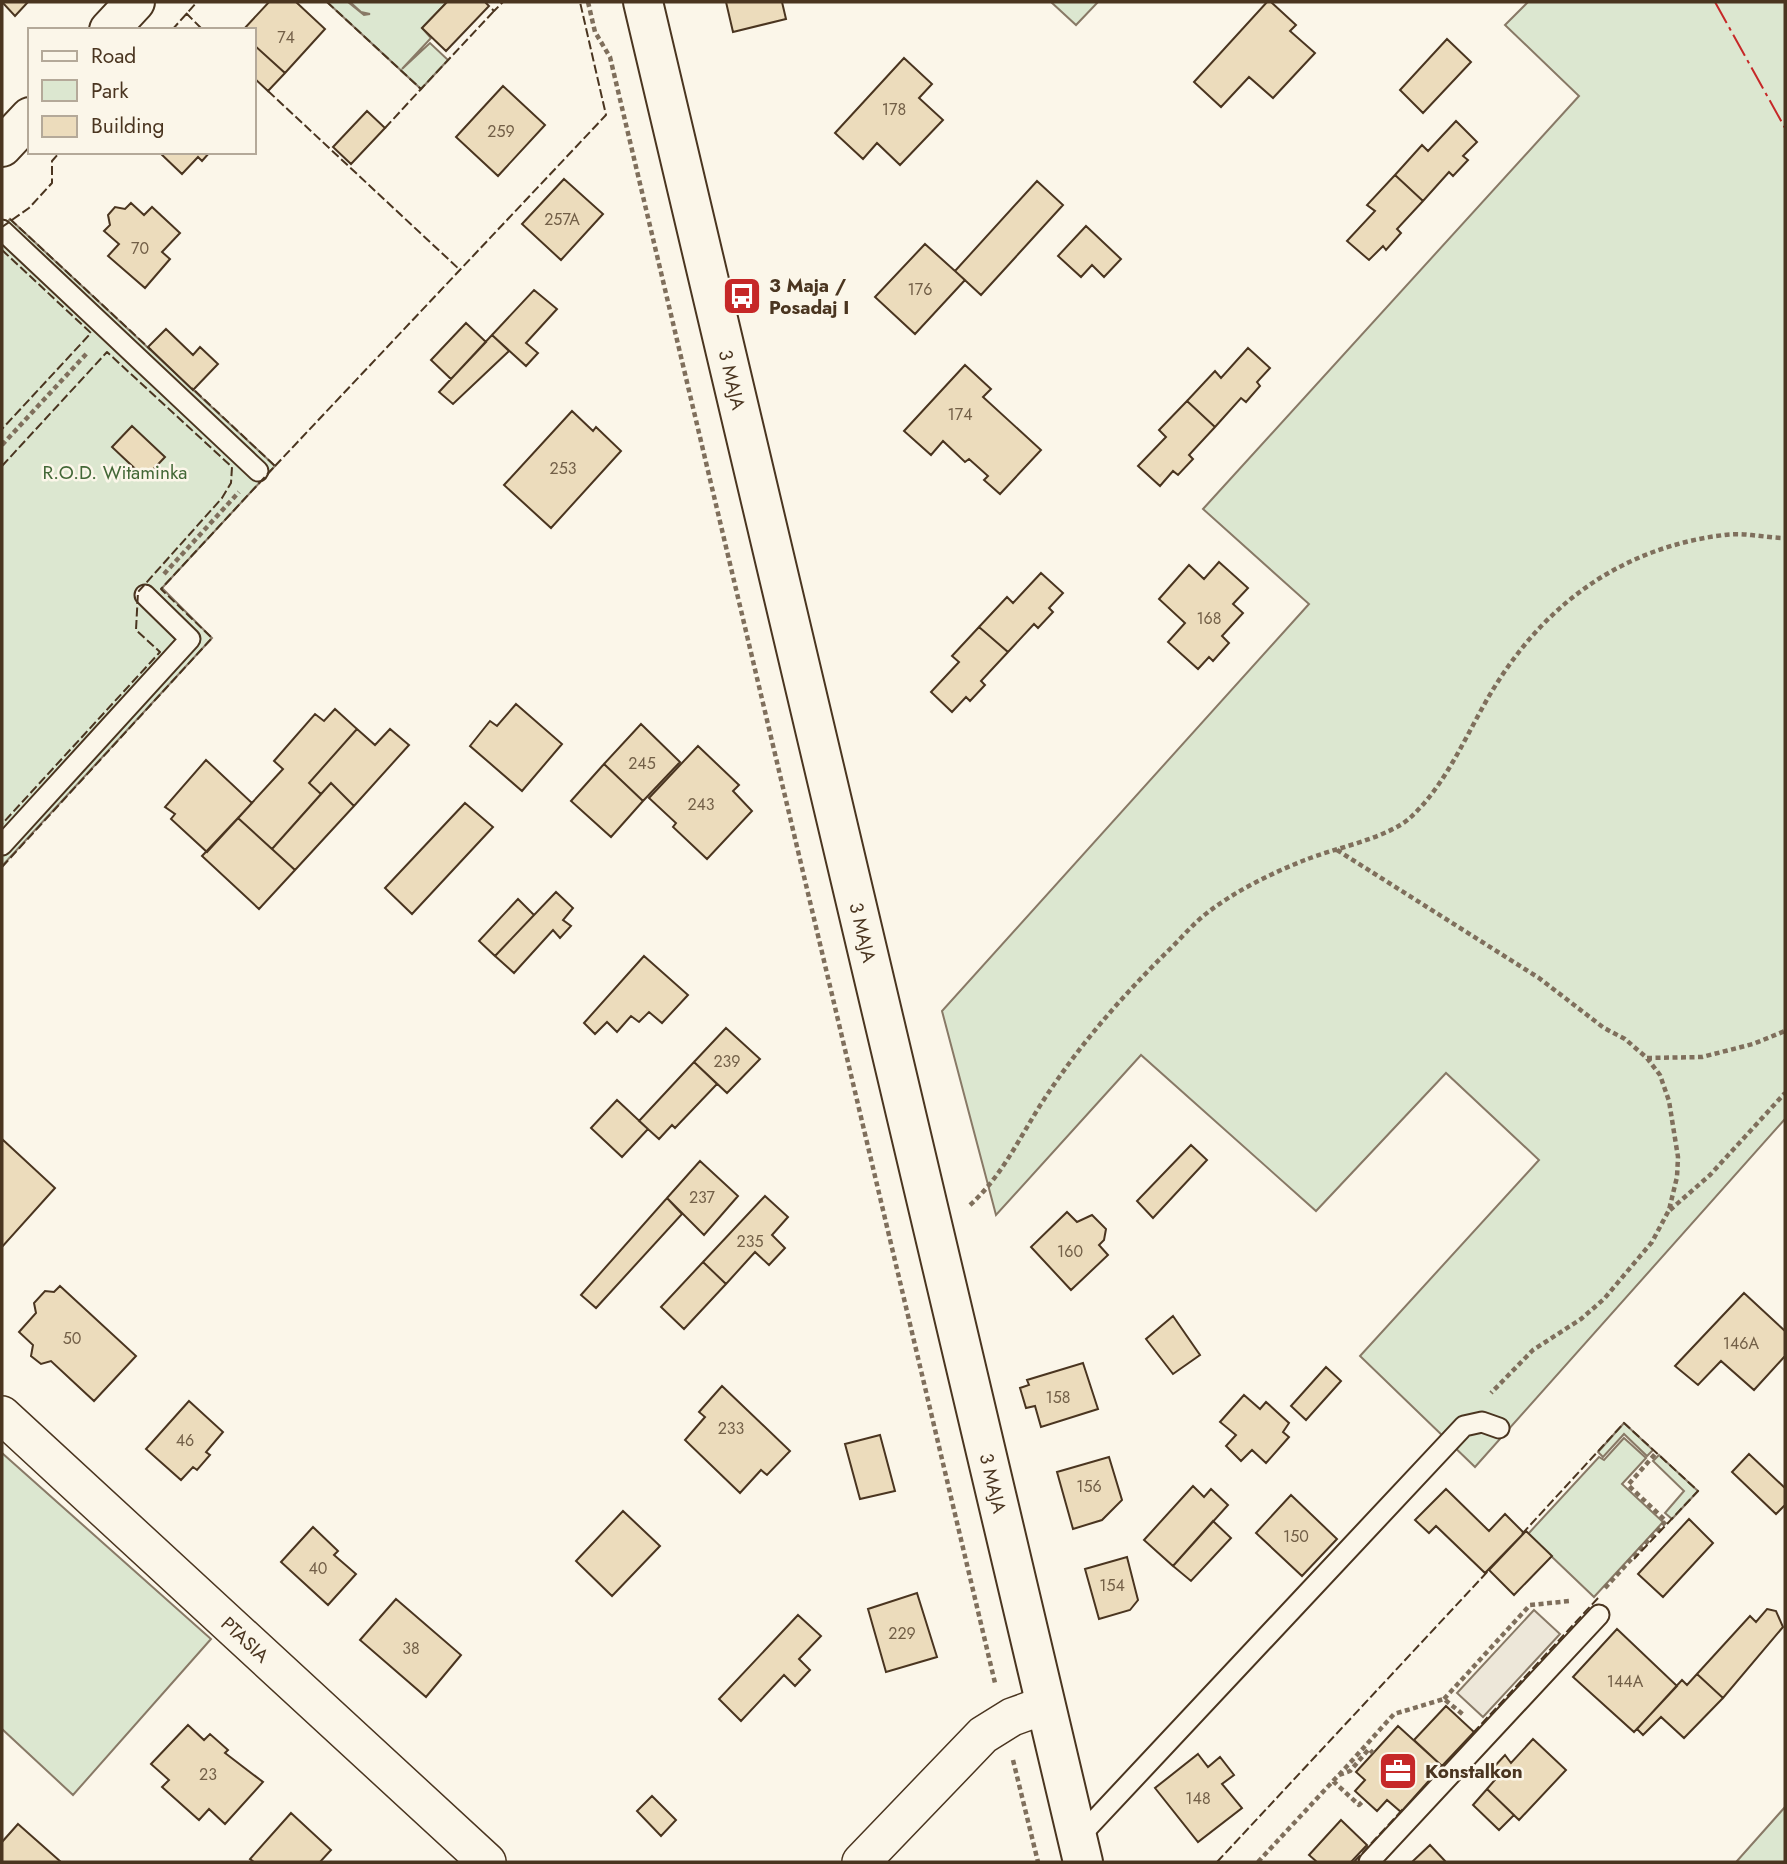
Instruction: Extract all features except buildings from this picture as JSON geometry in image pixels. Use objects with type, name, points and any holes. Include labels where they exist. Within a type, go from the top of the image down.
[{"type":"street","points":[[111,28],[135,2]]},
{"type":"street","name":"3 MAJA","points":[[643,2],[1081,1850]]},
{"type":"street","points":[[2,147],[28,119]]},
{"type":"street","name":"PTASIA","points":[[2,1415],[487,1862]]},
{"type":"street","points":[[862,1862],[983,1735],[1004,1722],[1045,1705]]},
{"type":"lane","points":[[2,230],[258,471]]},
{"type":"lane","points":[[2,845],[191,639],[145,595]]},
{"type":"lane","points":[[1081,1850],[1464,1426],[1482,1422],[1499,1428]]},
{"type":"lane","points":[[1368,1862],[1599,1615]]},
{"type":"path","points":[[588,2],[595,33],[610,57],[1038,1862]]},
{"type":"path","points":[[2,445],[108,331]]},
{"type":"path","points":[[145,595],[258,471]]},
{"type":"path","points":[[930,1218],[966,1208],[989,1188],[1042,1102],[1100,1021],[1207,913],[1305,860],[1337,850],[1410,818],[1431,794],[1499,680],[1522,649],[1591,582],[1635,556],[1681,543],[1727,534],[1785,538]]},
{"type":"path","points":[[1337,850],[1539,978],[1604,1028],[1625,1038],[1647,1058],[1660,1075],[1669,1101],[1678,1157],[1669,1210],[1652,1242],[1623,1280],[1581,1319],[1533,1350],[1513,1367],[1464,1426]]},
{"type":"path","points":[[1647,1058],[1702,1056],[1753,1044],[1785,1031]]},
{"type":"path","points":[[1669,1210],[1710,1174],[1785,1093]]},
{"type":"path","points":[[1604,1589],[1666,1521],[1628,1485],[1656,1453]]},
{"type":"path","points":[[1258,1862],[1394,1713],[1444,1699],[1530,1605],[1582,1600]]},
{"type":"path","points":[[1444,1699],[1450,1703]]},
{"type":"path","points":[[1339,1775],[1350,1771],[1369,1749],[1373,1753]]},
{"type":"path","points":[[1333,1781],[1359,1805],[1364,1800]]},
{"type":"green space","points":[[327,2],[348,2],[364,15],[370,14],[361,12],[350,2],[447,2],[422,28],[431,38],[402,69],[430,43],[448,60],[421,89]]},
{"type":"green space","points":[[1051,2],[1098,2],[1076,25]]},
{"type":"green space","points":[[1528,2],[1785,2],[1785,1119],[1475,1467],[1360,1356],[1539,1160],[1446,1073],[1316,1211],[1141,1055],[996,1215],[942,1011],[1309,604],[1203,509],[1579,96],[1505,25]]},
{"type":"green space","name":"R.O.D. Witaminka","points":[[10,219],[275,466],[162,588],[212,638],[2,866],[2,228]]},
{"type":"green space","points":[[1624,1423],[1653,1450],[1647,1456],[1624,1434],[1603,1457],[1598,1452]]},
{"type":"green space","points":[[1624,1438],[1646,1458],[1622,1484],[1663,1522],[1594,1597],[1528,1534],[1599,1457],[1604,1460]]},
{"type":"green space","points":[[2,1453],[211,1639],[73,1795],[2,1729]]},
{"type":"green space","points":[[1659,1455],[1698,1491],[1672,1519],[1665,1513],[1684,1491],[1653,1461]]},
{"type":"green space","points":[[1785,1807],[1785,1862],[1738,1862],[1737,1861]]},
{"type":"shaded area","points":[[1534,1610],[1560,1634],[1483,1717],[1457,1693]]},
{"type":"fence","points":[[174,28],[197,2]]},
{"type":"fence","points":[[327,2],[421,89],[494,11]]},
{"type":"fence","points":[[492,9],[494,11],[503,2]]},
{"type":"fence","points":[[275,466],[606,115],[580,2]]},
{"type":"fence","points":[[186,13],[201,28]]},
{"type":"fence","points":[[385,128],[421,89]]},
{"type":"fence","points":[[268,91],[460,270]]},
{"type":"fence","points":[[2,227],[29,208],[52,183],[52,161],[58,154]]},
{"type":"fence","points":[[10,219],[151,350]]},
{"type":"fence","points":[[2,250],[91,333],[2,429]]},
{"type":"fence","points":[[2,466],[107,352],[232,467],[231,483],[222,498],[138,592],[136,630],[160,652],[2,824]]},
{"type":"fence","points":[[2,867],[212,638],[161,589],[275,466],[192,388]]},
{"type":"fence","points":[[1522,1534],[1624,1423],[1698,1491],[1634,1559]]},
{"type":"fence","points":[[1217,1862],[1489,1570]]},
{"type":"fence","points":[[1473,1733],[1599,1597]]},
{"type":"fence","points":[[1354,1862],[1404,1808]]},
{"type":"power","points":[[1715,2],[1785,128]]},
{"type":"place","name":"3 Maja / Posadaj I","points":[[742,296]]},
{"type":"place","name":"Konstalkon","points":[[1398,1771]]}]
